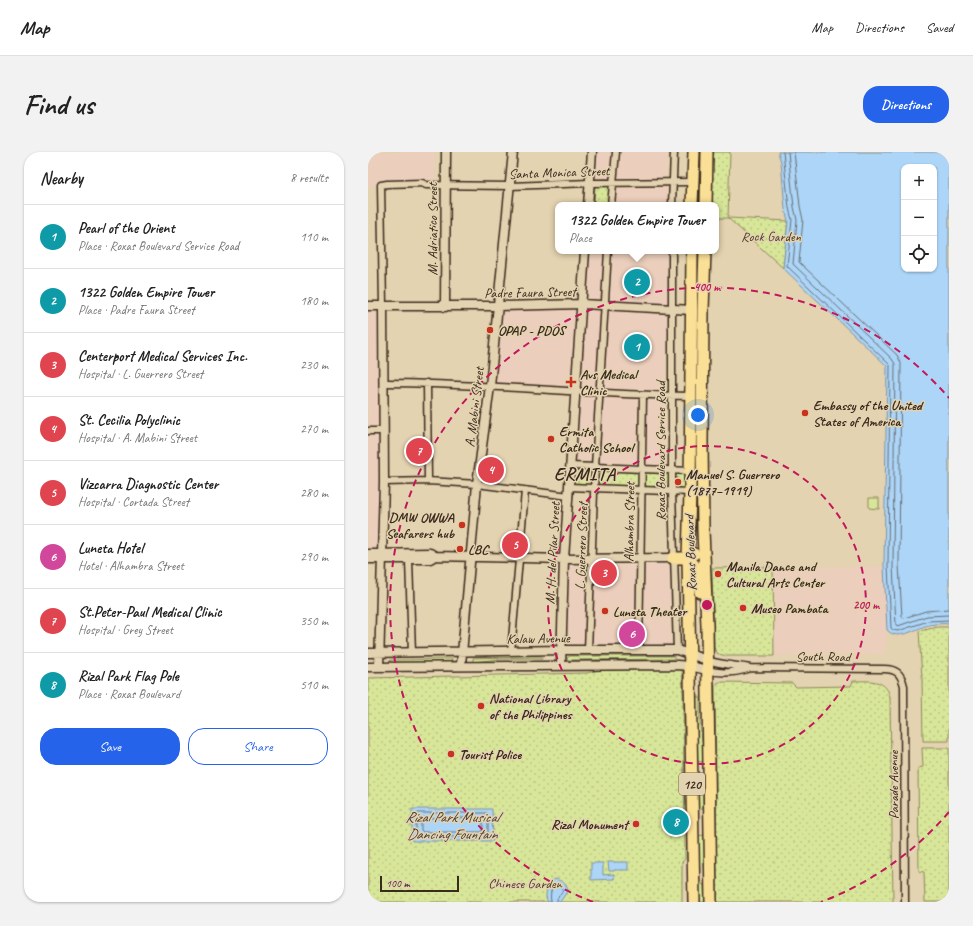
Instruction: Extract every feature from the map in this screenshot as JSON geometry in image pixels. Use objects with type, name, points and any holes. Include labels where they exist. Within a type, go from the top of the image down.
[{"type":"highway","points":[[692,202],[694,152]]},
{"type":"highway","points":[[706,202],[707,152]]},
{"type":"highway","name":"Roxas Boulevard","points":[[692,254],[688,558],[694,902]]},
{"type":"highway","name":"Roxas Boulevard","points":[[705,254],[703,310],[703,530],[707,626],[710,902]]},
{"type":"highway","points":[[673,558],[691,557],[698,550],[703,530]]},
{"type":"highway","points":[[688,558],[696,568],[701,601],[707,626]]},
{"type":"highway","points":[[692,767],[708,767]]},
{"type":"highway","points":[[693,871],[710,872]]},
{"type":"street","name":"M. Adriatico Street","points":[[445,307],[446,152]]},
{"type":"street","name":"A. Mabini Street","points":[[461,665],[477,484],[490,386],[513,152]]},
{"type":"street","points":[[588,202],[592,152]]},
{"type":"street","points":[[611,202],[616,152]]},
{"type":"street","points":[[672,202],[674,152]]},
{"type":"street","name":"Santa Monica Street","points":[[382,306],[381,186],[387,184],[415,183],[422,183],[426,185],[510,186],[590,183],[692,182]]},
{"type":"street","name":"M. H. del Pilar Street","points":[[561,665],[564,559],[585,254]]},
{"type":"street","name":"L. Guerrero Street","points":[[588,650],[595,467],[608,254]]},
{"type":"street","name":"Roxas Boulevard Service Road","points":[[672,254],[672,492],[677,650]]},
{"type":"street","name":"Padre Faura Street","points":[[368,306],[445,307],[582,304],[692,310]]},
{"type":"street","points":[[379,667],[384,482],[382,306]]},
{"type":"street","points":[[384,383],[427,383],[600,393],[691,396]]},
{"type":"street","points":[[427,383],[428,482]]},
{"type":"street","name":"Alhambra Street","points":[[639,650],[643,394]]},
{"type":"street","points":[[368,431],[384,431]]},
{"type":"street","points":[[571,466],[672,469],[690,471]]},
{"type":"street","points":[[384,482],[477,484],[569,496]]},
{"type":"street","points":[[570,487],[690,492]]},
{"type":"street","points":[[511,651],[525,490]]},
{"type":"street","points":[[368,560],[382,557],[430,553],[435,556],[564,559],[673,558]]},
{"type":"street","points":[[368,554],[409,560],[430,559],[435,556]]},
{"type":"street","points":[[409,560],[412,653]]},
{"type":"street","name":"Kalaw Avenue","points":[[368,653],[677,650],[690,653],[707,665]]},
{"type":"street","name":"South Road","points":[[707,665],[718,663],[750,668],[884,669],[896,671]]},
{"type":"street","name":"Kalaw Avenue","points":[[368,667],[461,665],[707,665]]},
{"type":"street","name":"South Road","points":[[707,665],[718,673],[738,672],[750,668]]},
{"type":"street","name":"Parade Avenue","points":[[896,671],[902,679],[904,686],[905,902]]},
{"type":"shaded area","points":[[368,152],[435,152],[435,182],[377,182],[377,187],[368,186]]},
{"type":"shaded area","points":[[596,152],[668,152],[666,180],[593,181]]},
{"type":"shaded area","points":[[594,184],[668,185],[668,202],[592,202]]},
{"type":"shaded area","points":[[589,254],[668,254],[665,392],[666,466],[576,460],[579,387]]},
{"type":"shaded area","points":[[577,308],[573,388],[496,384],[501,310]]},
{"type":"shaded area","points":[[368,310],[381,311],[381,551],[368,551]]},
{"type":"shaded area","points":[[670,564],[671,645],[564,648],[567,565]]},
{"type":"shaded area","points":[[884,566],[887,630],[885,654],[774,656],[773,567]]},
{"type":"green space","points":[[713,152],[730,152],[728,218],[719,218],[719,202],[711,202]]},
{"type":"green space","points":[[595,186],[610,186],[609,202],[594,202]]},
{"type":"green space","name":"Rock Garden","points":[[728,218],[788,221],[783,268]]},
{"type":"green space","points":[[569,468],[685,474],[685,489],[568,485]]},
{"type":"green space","points":[[869,498],[879,498],[879,509],[869,508]]},
{"type":"green space","name":"Museo Pambata","points":[[773,567],[774,656],[727,656],[718,654],[714,648],[712,568]]},
{"type":"green space","points":[[938,627],[949,627],[949,741],[923,741],[922,678],[919,631]]},
{"type":"green space","points":[[570,656],[674,656],[674,659],[568,660],[567,658]]},
{"type":"green space","points":[[542,657],[542,659],[500,659],[473,662],[473,658]]},
{"type":"green space","points":[[452,659],[452,663],[389,662],[391,660]]},
{"type":"green space","name":"Chinese Garden","points":[[603,669],[682,669],[685,859],[682,862],[682,902],[368,902],[368,678],[587,673]]},
{"type":"green space","points":[[853,681],[876,682],[885,686],[890,697],[893,902],[717,902],[715,685],[719,682],[792,683],[796,687],[851,686]]},
{"type":"green space","points":[[695,697],[700,697],[700,724],[703,751],[702,762],[696,760]]},
{"type":"green space","points":[[922,748],[949,748],[949,902],[925,902],[924,872],[919,871],[918,768],[923,767]]},
{"type":"green space","points":[[698,777],[703,779],[703,809],[696,809],[696,778]]},
{"type":"green space","points":[[704,835],[705,864],[700,867],[698,866],[697,836]]},
{"type":"green space","points":[[699,883],[704,885],[705,902],[698,902]]},
{"type":"water","points":[[778,152],[949,152],[949,624],[929,625],[907,633],[896,635],[887,630],[884,566],[887,366],[783,268],[788,221],[785,209],[781,162]]},
{"type":"water","name":"Rizal Park Musical Dancing Fountain","points":[[412,809],[492,809],[493,841],[412,841]]},
{"type":"water","points":[[608,862],[628,862],[628,870],[609,871]]},
{"type":"water","points":[[591,863],[603,863],[603,875],[614,874],[614,879],[591,880]]},
{"type":"water","points":[[555,879],[563,883],[568,890],[560,902],[548,902],[546,896],[547,889],[550,883]]},
{"type":"place","name":"1322 Golden Empire Tower","points":[[637,282]]},
{"type":"place","name":"OPAP - PDOS","points":[[490,330]]},
{"type":"place","name":"Pearl of the Orient","points":[[637,347]]},
{"type":"place","name":"Avs Medical Clinic","points":[[571,382]]},
{"type":"place","name":"Embassy of the United States of America","points":[[805,413]]},
{"type":"place","name":"Ermita Catholic School","points":[[551,439]]},
{"type":"place","name":"St.Peter-Paul Medical Clinic","points":[[419,451]]},
{"type":"place","name":"St. Cecilia Polyclinic","points":[[491,470]]},
{"type":"place","name":"Manuel S. Guerrero (1877–1919)","points":[[678,482]]},
{"type":"place","name":"DMW OWWA Seafarers hub","points":[[462,525]]},
{"type":"place","name":"Vizcarra Diagnostic Center","points":[[515,545]]},
{"type":"place","name":"LBC","points":[[460,549]]},
{"type":"place","name":"Centerport Medical Services Inc.","points":[[604,573]]},
{"type":"place","name":"Manila Dance and Cultural Arts Center","points":[[718,574]]},
{"type":"place","name":"Museo Pambata","points":[[743,608]]},
{"type":"place","name":"Luneta Theater","points":[[605,611]]},
{"type":"place","name":"Luneta Hotel","points":[[632,634]]},
{"type":"place","name":"National Library of the Philippines","points":[[481,706]]},
{"type":"place","name":"Tourist Police","points":[[451,754]]},
{"type":"place","name":"Rizal Park Flag Pole","points":[[676,822]]},
{"type":"place","name":"Rizal Monument","points":[[636,824]]},
{"type":"district","name":"ERMITA","points":[[585,474]]}]
